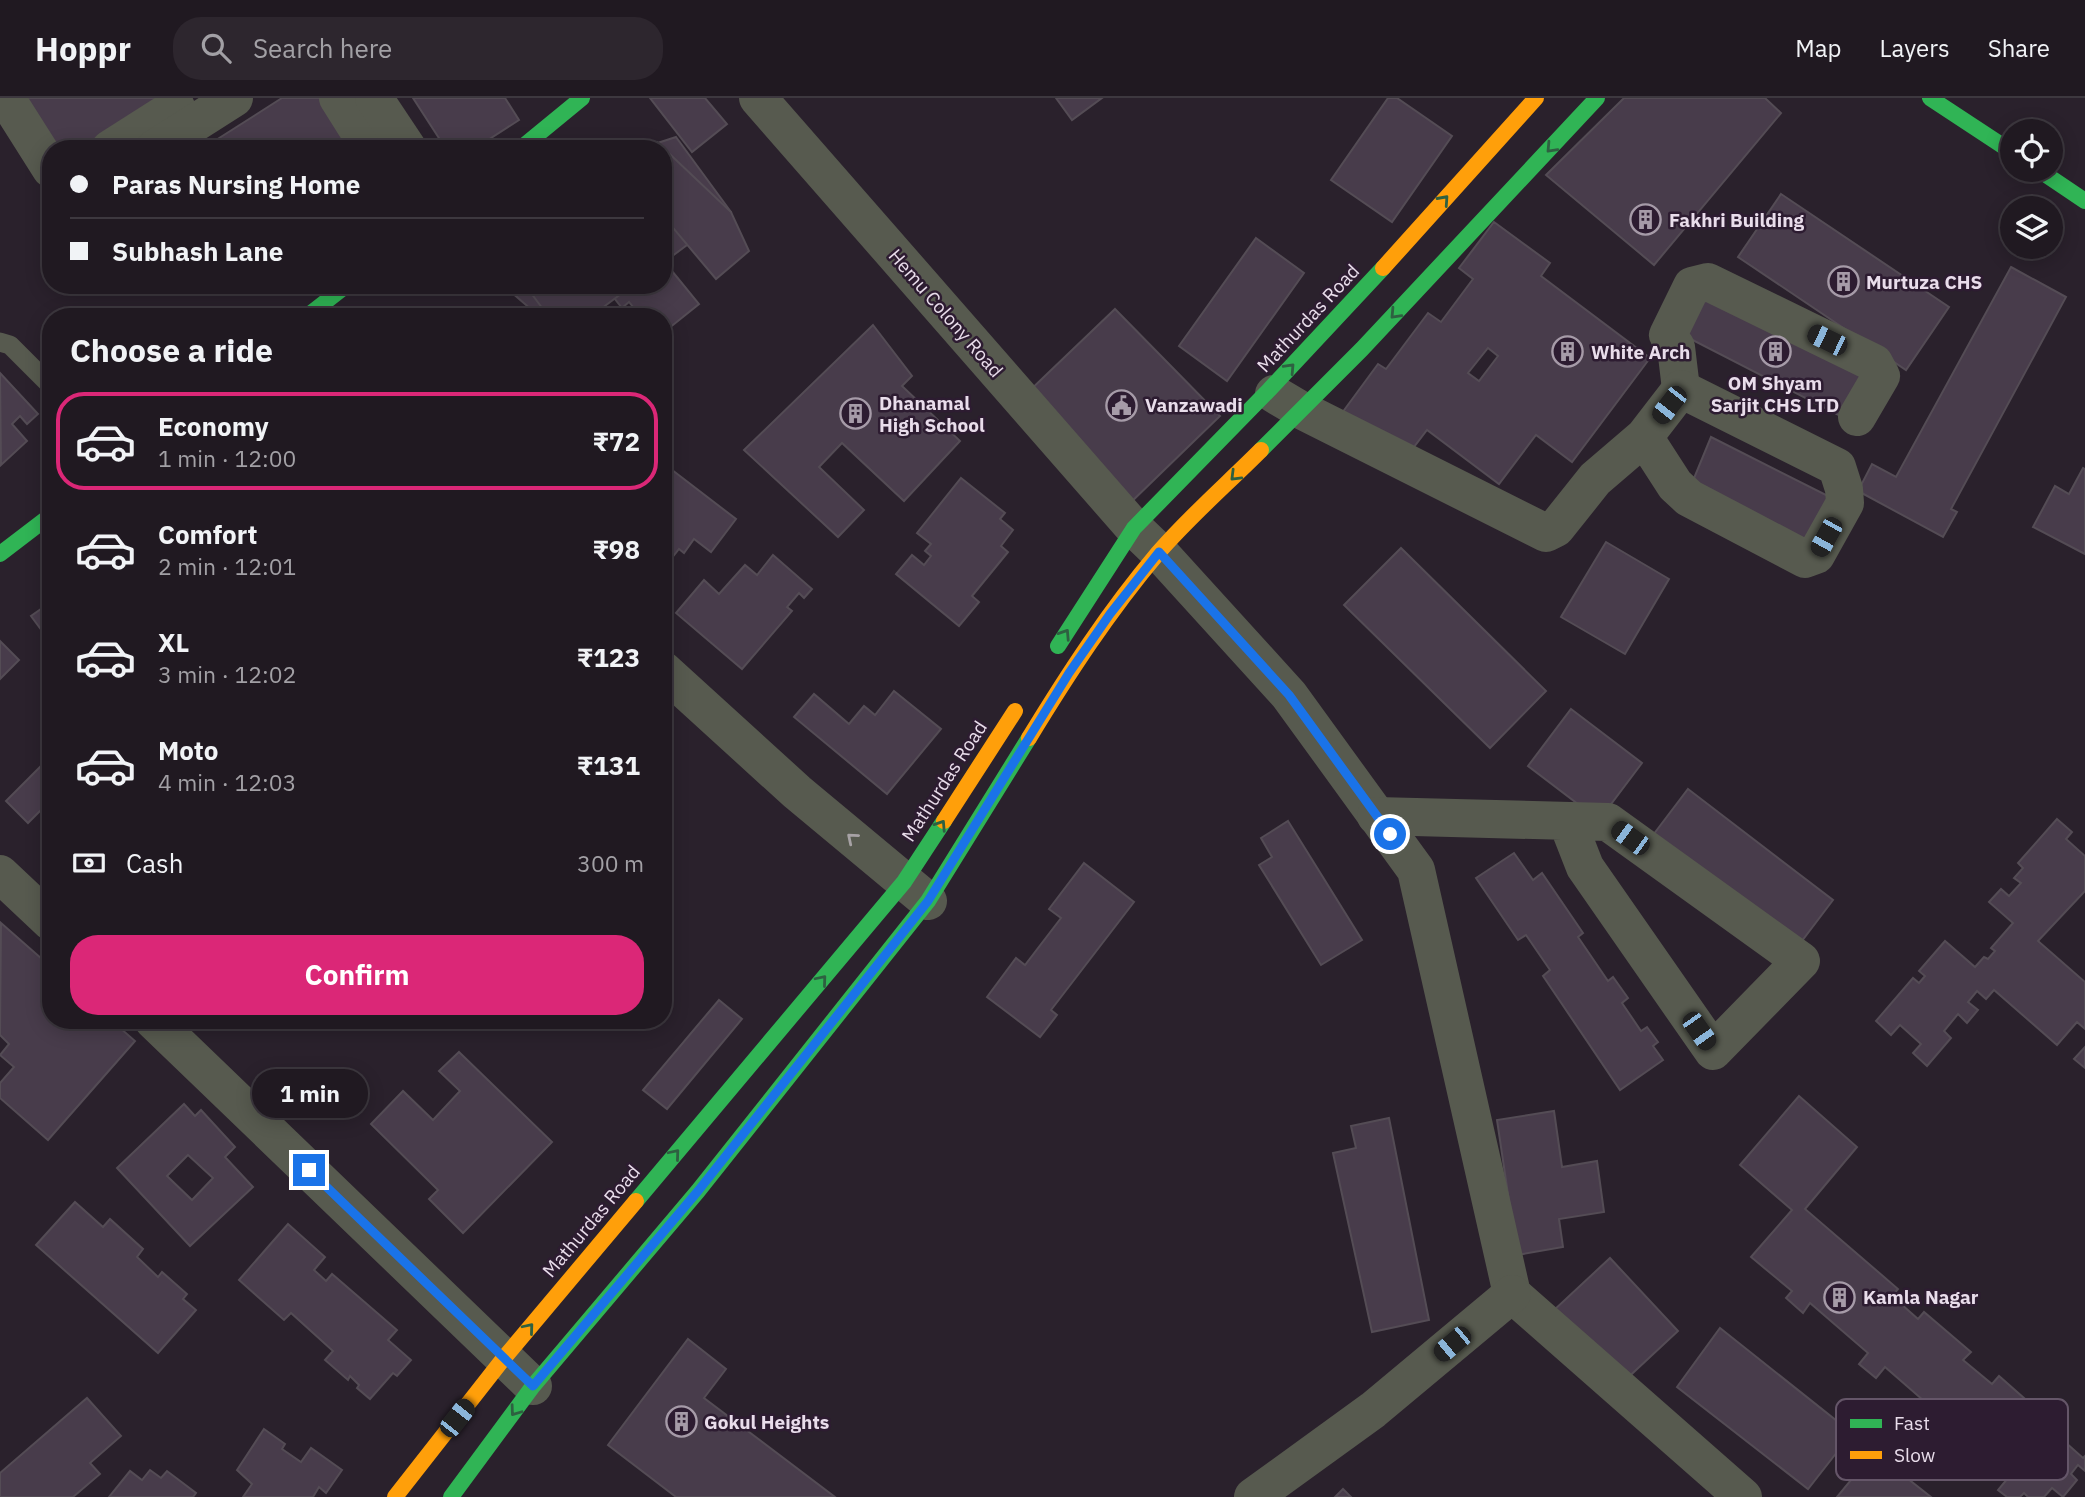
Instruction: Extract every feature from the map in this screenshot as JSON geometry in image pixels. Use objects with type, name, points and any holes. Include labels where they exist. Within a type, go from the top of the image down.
[{"type":"street","points":[[6,98],[42,155]]},
{"type":"street","points":[[124,140],[190,98]]},
{"type":"street","points":[[168,140],[234,98]]},
{"type":"street","points":[[338,98],[384,140]]},
{"type":"street","points":[[374,98],[388,140]]},
{"type":"street","points":[[531,140],[582,98]]},
{"type":"street","name":"Hemu Colony Road","points":[[758,98],[1147,540],[1289,695],[1416,870],[1512,1294]]},
{"type":"street","name":"Mathurdas Road","points":[[1052,654],[1269,390],[1402,248],[1536,98]]},
{"type":"street","points":[[451,1497],[533,1386],[698,1191],[916,891],[1110,614],[1147,540],[1301,410],[1362,349],[1597,98]]},
{"type":"street","points":[[1930,98],[2000,144]]},
{"type":"street","points":[[2057,182],[2085,201]]},
{"type":"street","points":[[1269,390],[1301,410],[1546,533],[1556,528],[1595,479],[1644,437],[1681,389],[1676,346],[1668,335],[1692,286],[1708,282],[1874,363],[1881,376],[1857,417]]},
{"type":"street","points":[[318,308],[335,294]]},
{"type":"street","points":[[1644,437],[1675,485],[1689,498],[1804,559],[1816,555],[1845,503],[1837,467],[1681,389]]},
{"type":"street","points":[[0,554],[42,522]]},
{"type":"street","points":[[672,678],[797,792],[916,891]]},
{"type":"street","name":"Mathurdas Road","points":[[395,1497],[504,1358],[916,891],[1023,699]]},
{"type":"street","points":[[1376,816],[1608,822],[1801,961],[1713,1051],[1585,867],[1567,821]]},
{"type":"street","points":[[0,874],[42,914]]},
{"type":"street","points":[[162,1029],[533,1386]]},
{"type":"street","points":[[1254,1497],[1373,1410],[1512,1294],[1743,1497]]},
{"type":"lane","points":[[0,342],[10,345],[42,377]]},
{"type":"building","points":[[26,98],[177,98],[110,140],[52,140]]},
{"type":"building","points":[[282,98],[331,98],[353,133],[342,140],[216,140]]},
{"type":"building","points":[[413,98],[505,98],[519,120],[488,140],[440,140]]},
{"type":"building","points":[[650,98],[705,98],[727,124],[692,152]]},
{"type":"building","points":[[1056,98],[1102,98],[1072,120]]},
{"type":"building","points":[[1388,98],[1397,98],[1452,136],[1392,222],[1331,180]]},
{"type":"building","name":"Fakhri Building","points":[[1624,98],[1765,98],[1781,113],[1654,265],[1546,175]]},
{"type":"building","points":[[676,137],[731,212],[672,256],[672,140],[667,140]]},
{"type":"building","points":[[672,156],[731,212],[749,251],[716,279],[672,227]]},
{"type":"building","name":"Murtuza CHS","points":[[1781,194],[1949,307],[1906,370],[1738,257]]},
{"type":"building","name":"White Arch","points":[[1494,222],[1550,263],[1541,276],[1650,358],[1572,462],[1536,435],[1499,484],[1427,430],[1404,460],[1342,413],[1378,364],[1386,369],[1428,313],[1441,322],[1473,279],[1459,268]],"holes":[[[1488,348],[1498,356],[1479,381],[1468,373]]]},
{"type":"building","points":[[1256,238],[1304,273],[1227,381],[1179,346]]},
{"type":"building","points":[[2011,267],[2066,297],[1951,509],[1957,512],[1943,537],[1858,491],[1872,464],[1896,477]]},
{"type":"building","points":[[672,271],[699,304],[672,326],[672,308],[634,308],[629,302],[622,308],[611,294],[672,294]]},
{"type":"building","name":"OM Shyam Sarjit CHS LTD","points":[[1704,286],[1873,370],[1850,421],[1679,333]]},
{"type":"building","points":[[513,294],[587,294],[599,308],[530,308]]},
{"type":"building","points":[[532,294],[621,294],[602,308],[542,308]]},
{"type":"building","name":"Vanzawadi","points":[[1115,309],[1220,416],[1126,507],[1025,395]]},
{"type":"building","name":"Dhanamal High School","points":[[873,325],[912,376],[902,386],[960,441],[904,501],[842,443],[819,467],[864,510],[838,537],[744,450]]},
{"type":"building","points":[[0,373],[38,414],[27,424],[20,416],[12,424],[27,441],[1,465]]},
{"type":"building","name":"OM Shyam Sarjit CHS LTD","points":[[1711,437],[1832,498],[1810,547],[1692,483]]},
{"type":"building","points":[[2083,468],[2085,554],[2033,527],[2055,486],[2069,494]]},
{"type":"building","points":[[672,470],[736,519],[711,552],[694,539],[684,553],[679,549],[672,558]]},
{"type":"building","points":[[961,478],[1005,513],[1000,519],[1013,530],[1001,546],[1008,552],[972,596],[979,602],[959,626],[896,574],[912,555],[924,565],[931,556],[925,551],[931,544],[917,533]]},
{"type":"building","points":[[1606,542],[1669,579],[1625,654],[1561,617]]},
{"type":"building","points":[[1401,548],[1546,691],[1490,748],[1344,605]]},
{"type":"building","points":[[773,555],[812,589],[804,598],[799,593],[787,607],[792,611],[742,669],[676,613],[704,580],[719,594],[745,565],[757,575]]},
{"type":"building","points":[[42,608],[42,631],[31,616]]},
{"type":"building","points":[[0,641],[19,660],[0,679]]},
{"type":"building","points":[[894,691],[941,729],[887,794],[794,717],[814,694],[849,724],[864,706],[875,715]]},
{"type":"building","points":[[1571,709],[1642,763],[1599,820],[1528,766]]},
{"type":"building","points":[[40,767],[42,769],[42,809],[28,823],[6,801]]},
{"type":"building","points":[[1688,789],[1833,900],[1795,950],[1650,839]]},
{"type":"building","points":[[2057,819],[2072,832],[2066,839],[2085,856],[2085,891],[2038,941],[2085,982],[2085,1029],[2077,1022],[2057,1045],[1994,990],[1986,999],[1977,991],[1968,1002],[1978,1010],[1967,1023],[1958,1014],[1944,1031],[1951,1038],[1927,1066],[1913,1053],[1921,1044],[1900,1025],[1891,1035],[1876,1021],[1913,978],[1919,983],[1925,976],[1919,971],[1945,941],[1975,967],[1984,957],[1988,959],[1995,951],[1991,948],[2013,923],[1989,902],[2001,889],[2009,896],[2021,883],[2014,878],[2023,868],[2018,863]]},
{"type":"building","points":[[1288,821],[1362,940],[1321,965],[1259,865],[1272,857],[1261,838]]},
{"type":"building","points":[[1514,853],[1533,880],[1542,873],[1583,933],[1578,937],[1608,981],[1613,977],[1628,998],[1622,1003],[1641,1031],[1647,1027],[1658,1042],[1653,1046],[1663,1060],[1620,1090],[1543,976],[1550,970],[1526,935],[1518,940],[1476,878]]},
{"type":"building","points":[[1084,863],[1134,902],[1051,1010],[1057,1015],[1040,1037],[987,997],[1016,958],[1025,965],[1061,918],[1049,909]]},
{"type":"building","points":[[1,923],[42,959],[42,1029],[121,1029],[135,1041],[48,1140],[0,1098],[0,1083],[14,1067],[0,1055],[9,1044],[0,1035]]},
{"type":"building","points":[[719,1000],[742,1019],[667,1109],[643,1090]]},
{"type":"building","points":[[2085,1047],[2085,1068],[2074,1059]]},
{"type":"building","points":[[459,1052],[552,1142],[463,1233],[429,1199],[438,1190],[371,1124],[403,1091],[433,1120],[460,1091],[439,1071]]},
{"type":"building","name":"Kamla Nagar","points":[[1799,1096],[1857,1147],[1805,1209],[1898,1289],[1892,1296],[1918,1319],[1924,1312],[1971,1352],[1963,1360],[1992,1384],[1999,1376],[2025,1399],[1922,1399],[1885,1367],[1876,1378],[1859,1364],[1868,1353],[1810,1303],[1803,1313],[1786,1298],[1792,1291],[1751,1257],[1792,1210],[1740,1165]]},
{"type":"building","points":[[184,1104],[195,1116],[201,1110],[235,1147],[225,1157],[253,1187],[190,1246],[117,1168]],"holes":[[[188,1155],[213,1178],[192,1200],[167,1176]]]},
{"type":"building","points":[[1554,1111],[1562,1167],[1597,1161],[1604,1212],[1559,1219],[1563,1247],[1517,1255],[1497,1120]]},
{"type":"building","points":[[1389,1118],[1429,1320],[1372,1332],[1333,1153],[1356,1148],[1351,1126]]},
{"type":"building","points":[[75,1202],[103,1227],[110,1219],[143,1249],[137,1257],[158,1277],[162,1272],[187,1294],[183,1299],[196,1310],[158,1353],[36,1245]]},
{"type":"building","points":[[288,1224],[325,1257],[314,1270],[326,1281],[332,1274],[397,1330],[388,1340],[411,1360],[397,1376],[393,1373],[370,1399],[357,1388],[359,1385],[350,1376],[348,1380],[325,1360],[333,1351],[291,1313],[284,1320],[239,1280]]},
{"type":"building","points":[[1610,1258],[1678,1331],[1621,1384],[1553,1311]]},
{"type":"building","points":[[1720,1328],[1836,1420],[1836,1453],[1808,1489],[1677,1387]]},
{"type":"building","name":"Gokul Heights","points":[[688,1339],[726,1369],[704,1398],[835,1497],[676,1497],[608,1445]]},
{"type":"building","points":[[87,1398],[121,1436],[90,1463],[100,1474],[73,1497],[0,1497],[0,1473]]},
{"type":"building","points":[[264,1429],[285,1444],[282,1449],[301,1462],[311,1448],[342,1470],[326,1493],[319,1487],[313,1497],[243,1497],[252,1484],[237,1470]]},
{"type":"building","name":"Kamla Nagar","points":[[2068,1445],[2083,1458],[2085,1456],[2085,1471],[2078,1465],[2071,1474],[2077,1480],[2063,1497],[2052,1488],[2044,1497],[2028,1497],[2024,1493],[2020,1497],[2007,1497],[1998,1490],[2006,1480],[2068,1480]]},
{"type":"building","points":[[150,1470],[161,1478],[167,1471],[196,1493],[193,1497],[109,1497],[130,1471],[142,1480]]},
{"type":"building","points":[[1851,1480],[1909,1480],[1931,1497],[1837,1497]]},
{"type":"building","points":[[1343,1489],[1351,1497],[1335,1497]]},
{"type":"traffic: fast","points":[[531,140],[582,98]]},
{"type":"traffic: fast","points":[[1261,450],[1362,349],[1597,98]]},
{"type":"traffic: fast","points":[[1930,98],[2000,144]]},
{"type":"traffic: fast","points":[[2057,182],[2085,201]]},
{"type":"traffic: fast","points":[[1058,646],[1134,528],[1383,268]]},
{"type":"traffic: fast","points":[[318,308],[335,294]]},
{"type":"traffic: fast","points":[[0,554],[42,522]]},
{"type":"traffic: fast","points":[[451,1497],[533,1386],[698,1191],[928,901],[1029,738]]},
{"type":"traffic: fast","points":[[636,1201],[904,882],[944,821]]},
{"type":"traffic: slow","points":[[1383,268],[1536,98]]},
{"type":"traffic: slow","points":[[1029,738],[1090,643],[1140,575],[1182,526],[1261,450]]},
{"type":"traffic: slow","points":[[944,821],[1015,711]]},
{"type":"traffic: slow","points":[[395,1497],[504,1358],[636,1201]]},
{"type":"place","name":"Fakhri Building","points":[[1646,220]]},
{"type":"place","name":"Murtuza CHS","points":[[1843,282]]},
{"type":"place","name":"White Arch","points":[[1568,352]]},
{"type":"place","name":"OM Shyam Sarjit CHS LTD","points":[[1775,352]]},
{"type":"place","name":"Vanzawadi","points":[[1122,405]]},
{"type":"place","name":"Dhanamal High School","points":[[856,414]]},
{"type":"place","name":"Kamla Nagar","points":[[1840,1297]]},
{"type":"place","name":"Gokul Heights","points":[[681,1422]]},
{"type":"route","points":[[309,1170],[533,1386],[698,1191],[928,901],[1069,673],[1110,614],[1159,552],[1289,695],[1390,834]]}]
